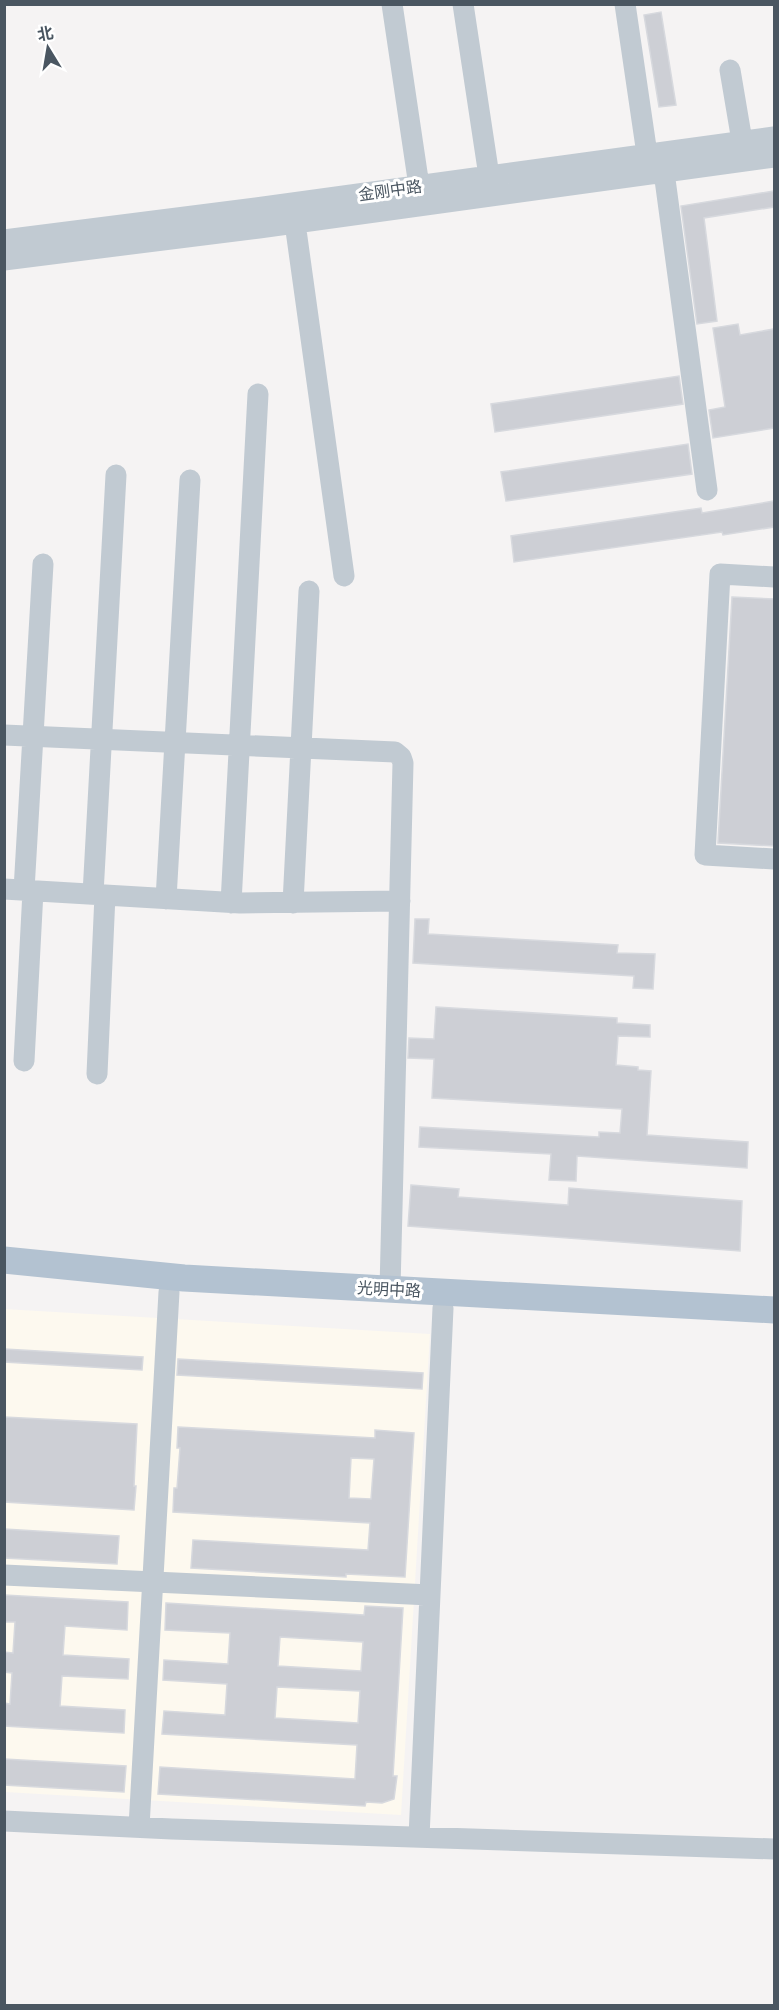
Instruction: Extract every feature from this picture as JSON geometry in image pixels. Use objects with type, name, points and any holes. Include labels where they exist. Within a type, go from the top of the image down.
[{"type":"main road","name":"光明中路","points":[[4,1260],[184,1278],[774,1310]]},
{"type":"main road","name":"光明中路","points":[[4,1276],[170,1292],[774,1326]]},
{"type":"street","points":[[392,4],[419,186]]},
{"type":"street","points":[[463,4],[489,176]]},
{"type":"street","points":[[625,4],[647,154]]},
{"type":"street","points":[[730,70],[742,141]]},
{"type":"street","name":"金刚中路","points":[[4,240],[774,137]]},
{"type":"street","name":"金刚中路","points":[[4,260],[295,223],[774,157]]},
{"type":"street","points":[[664,172],[707,490]]},
{"type":"street","points":[[295,223],[344,576]]},
{"type":"street","points":[[231,903],[258,394]]},
{"type":"street","points":[[97,1074],[102,741],[116,476]]},
{"type":"street","points":[[166,899],[190,480]]},
{"type":"street","points":[[24,1061],[21,890],[43,564]]},
{"type":"street","points":[[774,577],[720,574],[705,855],[774,859]]},
{"type":"street","points":[[292,903],[309,591]]},
{"type":"street","points":[[4,735],[395,752],[401,758],[403,763],[390,1289]]},
{"type":"street","points":[[21,890],[231,903],[400,901]]},
{"type":"street","points":[[139,1827],[170,1292]]},
{"type":"street","points":[[419,1837],[443,1308]]},
{"type":"street","points":[[4,1575],[430,1595]]},
{"type":"street","points":[[4,1821],[774,1849]]},
{"type":"shaded area","points":[[4,1309],[430,1334],[401,1815],[5,1792]]},
{"type":"building","points":[[661,12],[676,105],[659,107],[644,15]]},
{"type":"building","points":[[774,191],[774,207],[704,218],[717,321],[697,324],[681,206]]},
{"type":"building","points":[[738,324],[740,335],[774,329],[774,428],[713,438],[709,410],[725,407],[713,328]]},
{"type":"building","points":[[679,376],[683,404],[495,432],[491,404]]},
{"type":"building","points":[[688,444],[692,474],[506,501],[501,472]]},
{"type":"building","points":[[774,501],[774,527],[723,535],[722,532],[514,562],[511,536],[701,508],[702,513]]},
{"type":"building","points":[[732,597],[774,599],[774,846],[718,843]]},
{"type":"building","points":[[415,919],[429,919],[428,934],[618,945],[617,953],[655,954],[653,989],[633,988],[634,976],[413,963]]},
{"type":"building","points":[[436,1007],[617,1018],[617,1023],[650,1025],[650,1037],[618,1036],[616,1065],[651,1071],[647,1135],[748,1142],[747,1168],[577,1156],[576,1181],[549,1180],[551,1154],[419,1147],[420,1127],[599,1137],[599,1132],[620,1133],[622,1109],[432,1098],[434,1059],[408,1058],[409,1038],[434,1039]]},
{"type":"building","points":[[411,1185],[459,1189],[458,1197],[568,1205],[569,1188],[742,1201],[740,1251],[408,1226]]},
{"type":"building","points":[[4,1349],[143,1357],[142,1370],[4,1362]]},
{"type":"building","points":[[178,1359],[423,1373],[422,1389],[177,1375]]},
{"type":"building","points":[[4,1417],[137,1424],[134,1510],[4,1502]]},
{"type":"building","points":[[178,1427],[375,1438],[375,1430],[414,1433],[405,1577],[346,1574],[346,1577],[191,1568],[193,1540],[368,1550],[370,1523],[173,1512],[180,1448],[177,1448]],"holes":[[[351,1458],[374,1459],[371,1499],[349,1498]]]},
{"type":"building","points":[[4,1529],[119,1536],[117,1564],[4,1558]]},
{"type":"building","points":[[4,1595],[128,1602],[127,1630],[65,1626],[63,1655],[129,1659],[128,1679],[62,1676],[60,1706],[125,1710],[124,1733],[4,1726],[4,1703],[10,1704],[12,1673],[4,1672],[4,1652],[13,1653],[15,1622],[4,1622]]},
{"type":"building","points":[[166,1603],[364,1615],[365,1606],[403,1608],[393,1776],[397,1776],[394,1799],[382,1803],[366,1802],[365,1806],[158,1794],[160,1767],[355,1779],[357,1745],[162,1734],[164,1711],[225,1715],[227,1684],[163,1680],[164,1660],[228,1664],[230,1633],[165,1630]],"holes":[[[280,1637],[363,1642],[361,1671],[278,1666]],[[277,1687],[360,1691],[358,1723],[275,1718]]]},
{"type":"building","points":[[4,1759],[126,1766],[124,1792],[4,1785]]}]
